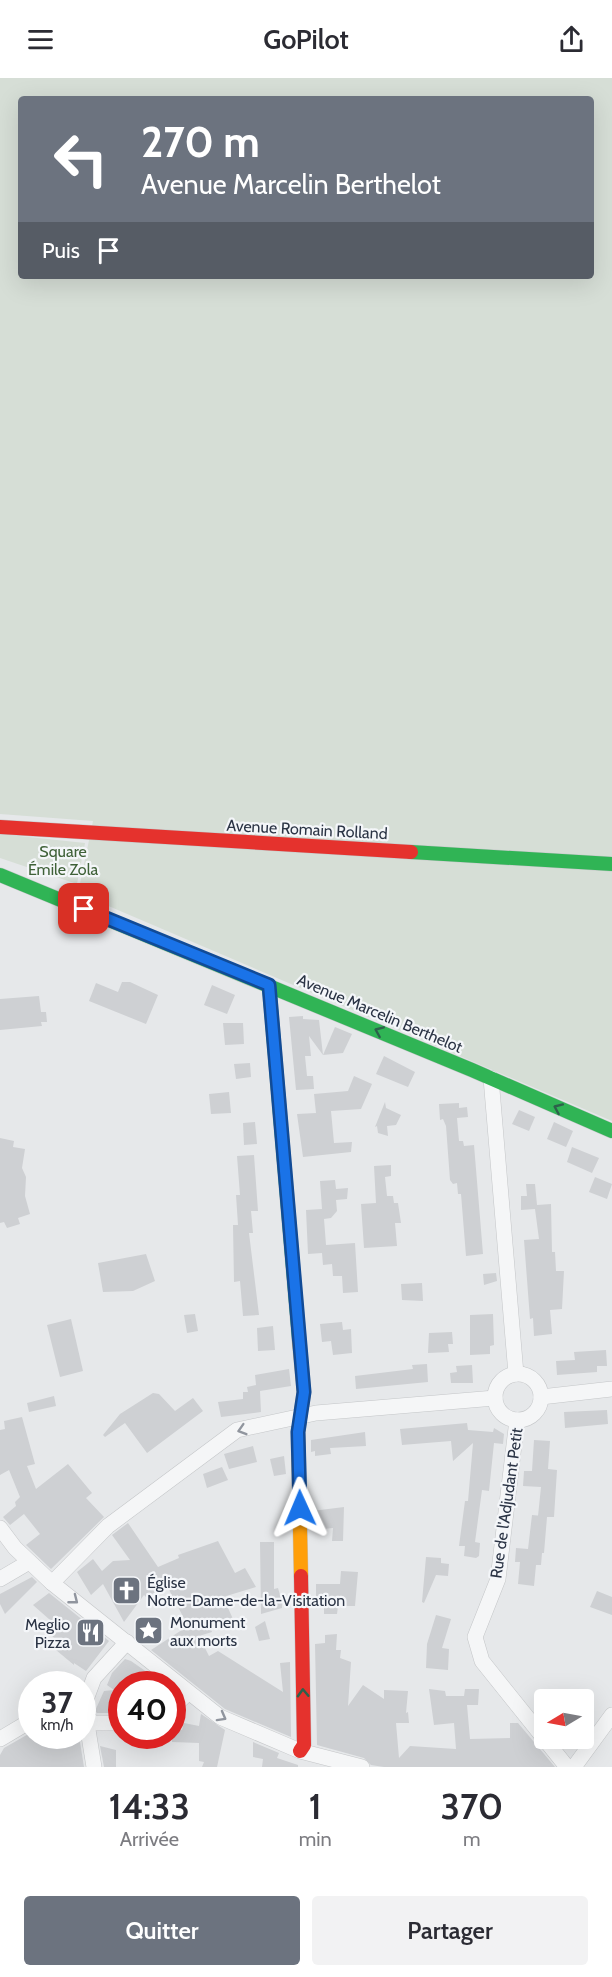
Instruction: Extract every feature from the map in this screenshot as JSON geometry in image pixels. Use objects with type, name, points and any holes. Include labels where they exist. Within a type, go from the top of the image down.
[{"type":"street","name":"Avenue Romain Rolland","points":[[0,826],[612,864]]},
{"type":"street","name":"Avenue Marcelin Berthelot","points":[[0,875],[269,985],[612,1131]]},
{"type":"street","points":[[269,985],[304,1392],[299,1418],[304,1726],[304,1745],[300,1751]]},
{"type":"street","points":[[490,1078],[516,1374]]},
{"type":"street","points":[[516,1374],[530,1377],[536,1383],[541,1397],[536,1411],[531,1416],[517,1420],[500,1410],[495,1398],[498,1384],[516,1374]]},
{"type":"street","points":[[541,1397],[612,1389]]},
{"type":"street","points":[[52,1583],[108,1526],[230,1435],[246,1428],[316,1413],[495,1398]]},
{"type":"street","name":"Rue de l'Adjudant Petit","points":[[517,1420],[498,1579],[474,1638],[482,1661],[567,1767]]},
{"type":"street","points":[[0,1528],[15,1548],[52,1583],[220,1717],[300,1751],[363,1767]]},
{"type":"street","points":[[0,1579],[29,1562]]},
{"type":"street","points":[[96,1676],[127,1642]]},
{"type":"street","points":[[574,1767],[612,1715]]},
{"type":"street","points":[[0,1739],[18,1727]]},
{"type":"street","points":[[91,1749],[94,1767]]},
{"type":"green space","points":[[0,78],[612,78],[612,1121],[78,893],[93,821],[0,814]]},
{"type":"green space","name":"Square Émile Zola","points":[[0,834],[85,843],[77,884],[0,858]]},
{"type":"building","points":[[122,982],[130,982],[158,995],[146,1024],[89,1001],[96,983],[118,992]]},
{"type":"building","points":[[212,985],[235,995],[227,1014],[204,1005]]},
{"type":"building","points":[[39,996],[41,1012],[46,1012],[47,1022],[41,1022],[42,1026],[0,1030],[0,999]]},
{"type":"building","points":[[303,1016],[303,1019],[319,1020],[323,1055],[309,1036],[311,1056],[305,1056],[307,1076],[313,1076],[314,1089],[296,1090],[289,1017]]},
{"type":"building","points":[[223,1023],[243,1023],[244,1044],[225,1045]]},
{"type":"building","points":[[335,1027],[352,1034],[343,1053],[323,1055]]},
{"type":"building","points":[[384,1056],[415,1072],[408,1087],[376,1074]]},
{"type":"building","points":[[250,1063],[251,1077],[236,1079],[234,1064]]},
{"type":"building","points":[[354,1076],[372,1084],[361,1109],[331,1111],[334,1143],[352,1142],[351,1152],[303,1157],[297,1114],[316,1113],[314,1094],[348,1091]]},
{"type":"building","points":[[229,1092],[231,1113],[211,1114],[209,1094]]},
{"type":"building","points":[[385,1102],[386,1108],[401,1115],[396,1125],[387,1126],[388,1136],[378,1133],[377,1126],[375,1127]]},
{"type":"building","points":[[459,1103],[459,1108],[467,1107],[468,1117],[457,1118],[459,1141],[463,1141],[464,1146],[474,1145],[483,1254],[466,1256],[461,1194],[458,1194],[457,1183],[453,1184],[450,1180],[446,1126],[443,1119],[440,1120],[439,1104]]},
{"type":"building","points":[[519,1110],[535,1117],[529,1131],[512,1124]]},
{"type":"building","points":[[255,1122],[257,1144],[244,1145],[243,1123]]},
{"type":"building","points":[[554,1122],[573,1131],[566,1147],[547,1139]]},
{"type":"building","points":[[0,1138],[14,1141],[13,1147],[25,1149],[22,1168],[26,1177],[25,1196],[30,1214],[18,1218],[20,1224],[7,1228],[4,1222],[0,1223]]},
{"type":"building","points":[[572,1147],[599,1158],[592,1173],[567,1162]]},
{"type":"building","points":[[254,1155],[258,1211],[251,1211],[253,1233],[249,1233],[259,1315],[243,1316],[240,1281],[234,1282],[233,1225],[238,1225],[236,1195],[240,1195],[237,1156]]},
{"type":"building","points":[[391,1165],[391,1176],[385,1177],[387,1196],[393,1196],[394,1203],[398,1203],[401,1223],[395,1223],[397,1246],[364,1248],[361,1204],[376,1203],[374,1166]]},
{"type":"building","points":[[595,1177],[612,1184],[607,1199],[589,1192]]},
{"type":"building","points":[[335,1180],[336,1189],[348,1188],[347,1199],[336,1200],[337,1211],[331,1218],[324,1219],[326,1245],[355,1243],[358,1292],[343,1293],[342,1276],[333,1276],[332,1264],[323,1265],[322,1253],[308,1254],[306,1210],[322,1209],[320,1181]]},
{"type":"building","points":[[526,1184],[535,1184],[537,1205],[551,1204],[552,1252],[555,1252],[556,1271],[564,1271],[562,1309],[550,1310],[552,1334],[534,1336],[533,1318],[530,1319],[524,1240],[539,1239],[535,1209],[521,1210],[521,1196],[527,1196]]},
{"type":"building","points":[[146,1254],[155,1281],[133,1291],[103,1292],[98,1263]]},
{"type":"building","points":[[496,1273],[497,1281],[484,1285],[483,1274]]},
{"type":"building","points":[[422,1283],[423,1301],[402,1300],[401,1284]]},
{"type":"building","points":[[195,1314],[198,1331],[187,1333],[184,1315]]},
{"type":"building","points":[[493,1314],[494,1345],[490,1346],[490,1354],[470,1355],[470,1315]]},
{"type":"building","points":[[71,1319],[83,1371],[60,1377],[47,1325]]},
{"type":"building","points":[[342,1322],[343,1330],[351,1329],[352,1353],[333,1355],[331,1341],[322,1342],[320,1324]]},
{"type":"building","points":[[273,1326],[275,1350],[258,1351],[257,1328]]},
{"type":"building","points":[[452,1332],[453,1344],[448,1344],[449,1352],[428,1353],[429,1333]]},
{"type":"building","points":[[606,1350],[607,1366],[597,1366],[597,1372],[557,1375],[556,1361],[575,1360],[574,1352]]},
{"type":"building","points":[[427,1364],[428,1382],[356,1389],[355,1376],[413,1369],[412,1365]]},
{"type":"building","points":[[472,1365],[473,1383],[451,1383],[450,1373],[457,1372],[456,1366]]},
{"type":"building","points":[[289,1369],[291,1386],[260,1391],[261,1412],[221,1417],[218,1402],[243,1399],[243,1392],[248,1392],[247,1387],[256,1385],[255,1375]]},
{"type":"building","points":[[153,1393],[159,1394],[175,1411],[193,1398],[203,1411],[147,1453],[125,1423],[105,1437],[103,1435],[120,1414]]},
{"type":"building","points":[[54,1396],[56,1406],[29,1412],[27,1403]]},
{"type":"building","points":[[607,1410],[608,1424],[565,1428],[564,1412]]},
{"type":"building","points":[[22,1417],[35,1464],[27,1466],[36,1489],[68,1464],[92,1493],[86,1498],[104,1517],[51,1569],[26,1545],[40,1534],[24,1514],[10,1525],[3,1517],[16,1506],[15,1502],[20,1497],[9,1470],[0,1475],[0,1430],[5,1429],[4,1421]]},
{"type":"building","points":[[467,1423],[468,1430],[493,1432],[494,1428],[504,1434],[503,1444],[494,1443],[489,1491],[482,1490],[475,1542],[480,1543],[479,1556],[476,1558],[464,1556],[465,1546],[459,1546],[465,1501],[468,1501],[473,1443],[453,1461],[451,1441],[402,1445],[400,1429]]},
{"type":"building","points":[[365,1432],[366,1446],[330,1448],[331,1454],[315,1456],[315,1451],[311,1452],[311,1440]]},
{"type":"building","points":[[534,1440],[550,1441],[548,1469],[557,1470],[554,1517],[547,1517],[544,1553],[542,1553],[541,1565],[536,1565],[534,1586],[518,1584],[520,1562],[515,1562],[516,1548],[528,1549],[532,1515],[538,1516],[541,1487],[523,1486],[524,1471],[532,1471]]},
{"type":"building","points":[[253,1446],[257,1462],[229,1469],[224,1454]]},
{"type":"building","points":[[284,1456],[286,1474],[274,1476],[270,1459]]},
{"type":"building","points":[[222,1467],[228,1480],[207,1488],[203,1474]]},
{"type":"building","points":[[344,1507],[343,1541],[332,1541],[333,1528],[313,1530],[312,1511]]},
{"type":"building","points":[[128,1523],[158,1567],[179,1558],[178,1555],[218,1541],[235,1573],[245,1568],[256,1587],[223,1597],[233,1619],[215,1625],[216,1627],[211,1629],[212,1632],[199,1636],[209,1656],[218,1651],[283,1692],[280,1663],[290,1662],[291,1737],[225,1709],[186,1678],[186,1671],[177,1671],[151,1650],[188,1626],[167,1586],[146,1597],[144,1595],[124,1622],[103,1584],[91,1595],[77,1572],[93,1559],[102,1571],[113,1561],[130,1560],[112,1535]]},
{"type":"building","points":[[260,1542],[274,1542],[274,1589],[278,1588],[282,1602],[282,1608],[261,1614]]},
{"type":"building","points":[[426,1557],[441,1558],[441,1563],[449,1564],[448,1576],[436,1575],[424,1603],[422,1602]]},
{"type":"building","points":[[341,1571],[358,1572],[355,1606],[338,1606],[337,1614],[324,1614],[324,1599],[316,1599],[316,1584],[340,1584]]},
{"type":"building","points":[[32,1577],[37,1582],[5,1614],[0,1604],[0,1594]]},
{"type":"building","points":[[597,1591],[612,1597],[612,1615],[590,1607]]},
{"type":"building","points":[[49,1593],[109,1641],[86,1671],[74,1663],[74,1665],[56,1650],[59,1645],[51,1634],[58,1627],[33,1605]]},
{"type":"building","points":[[436,1615],[451,1619],[442,1648],[449,1649],[448,1670],[426,1668],[427,1644]]},
{"type":"building","points":[[265,1621],[270,1639],[259,1641],[255,1627]]},
{"type":"building","points":[[337,1634],[336,1650],[341,1650],[340,1658],[351,1662],[348,1706],[363,1685],[384,1699],[384,1690],[408,1691],[406,1713],[408,1712],[409,1723],[396,1723],[399,1758],[410,1746],[456,1749],[454,1723],[434,1725],[429,1689],[445,1691],[446,1696],[464,1696],[465,1689],[479,1689],[478,1705],[467,1705],[470,1739],[510,1738],[510,1723],[518,1723],[534,1742],[534,1749],[540,1749],[555,1767],[384,1767],[371,1765],[364,1758],[317,1745],[315,1644],[325,1643],[325,1635]]},
{"type":"building","points":[[125,1659],[145,1671],[114,1671]]},
{"type":"building","points":[[104,1691],[108,1691],[108,1713],[97,1713],[96,1709]]},
{"type":"building","points":[[201,1714],[225,1730],[217,1767],[202,1767],[204,1762],[199,1761],[199,1743],[186,1743],[186,1723],[199,1726]]},
{"type":"building","points":[[18,1740],[18,1749],[81,1749],[84,1767],[0,1767],[0,1755],[4,1748]]},
{"type":"building","points":[[253,1742],[279,1753],[277,1758],[298,1765],[298,1767],[262,1767],[263,1759],[253,1757]]},
{"type":"building","points":[[100,1746],[116,1750],[116,1767],[104,1767]]},
{"type":"traffic: fast","points":[[411,852],[612,864]]},
{"type":"traffic: fast","points":[[0,875],[472,1070],[612,1131]]},
{"type":"traffic: fast","points":[[269,985],[299,1339]]},
{"type":"traffic: slow","points":[[299,1339],[304,1392],[298,1432],[301,1576]]},
{"type":"traffic: jam","points":[[0,827],[411,852]]},
{"type":"traffic: jam","points":[[300,1751],[304,1745],[301,1576]]},
{"type":"place","name":"Église Notre-Dame-de-la-Visitation","points":[[126,1591]]},
{"type":"place","name":"Monument aux morts","points":[[149,1631]]},
{"type":"place","name":"Meglio Pizza","points":[[91,1633]]},
{"type":"route","points":[[84,909],[269,985],[304,1392],[298,1432],[300,1508]]}]
